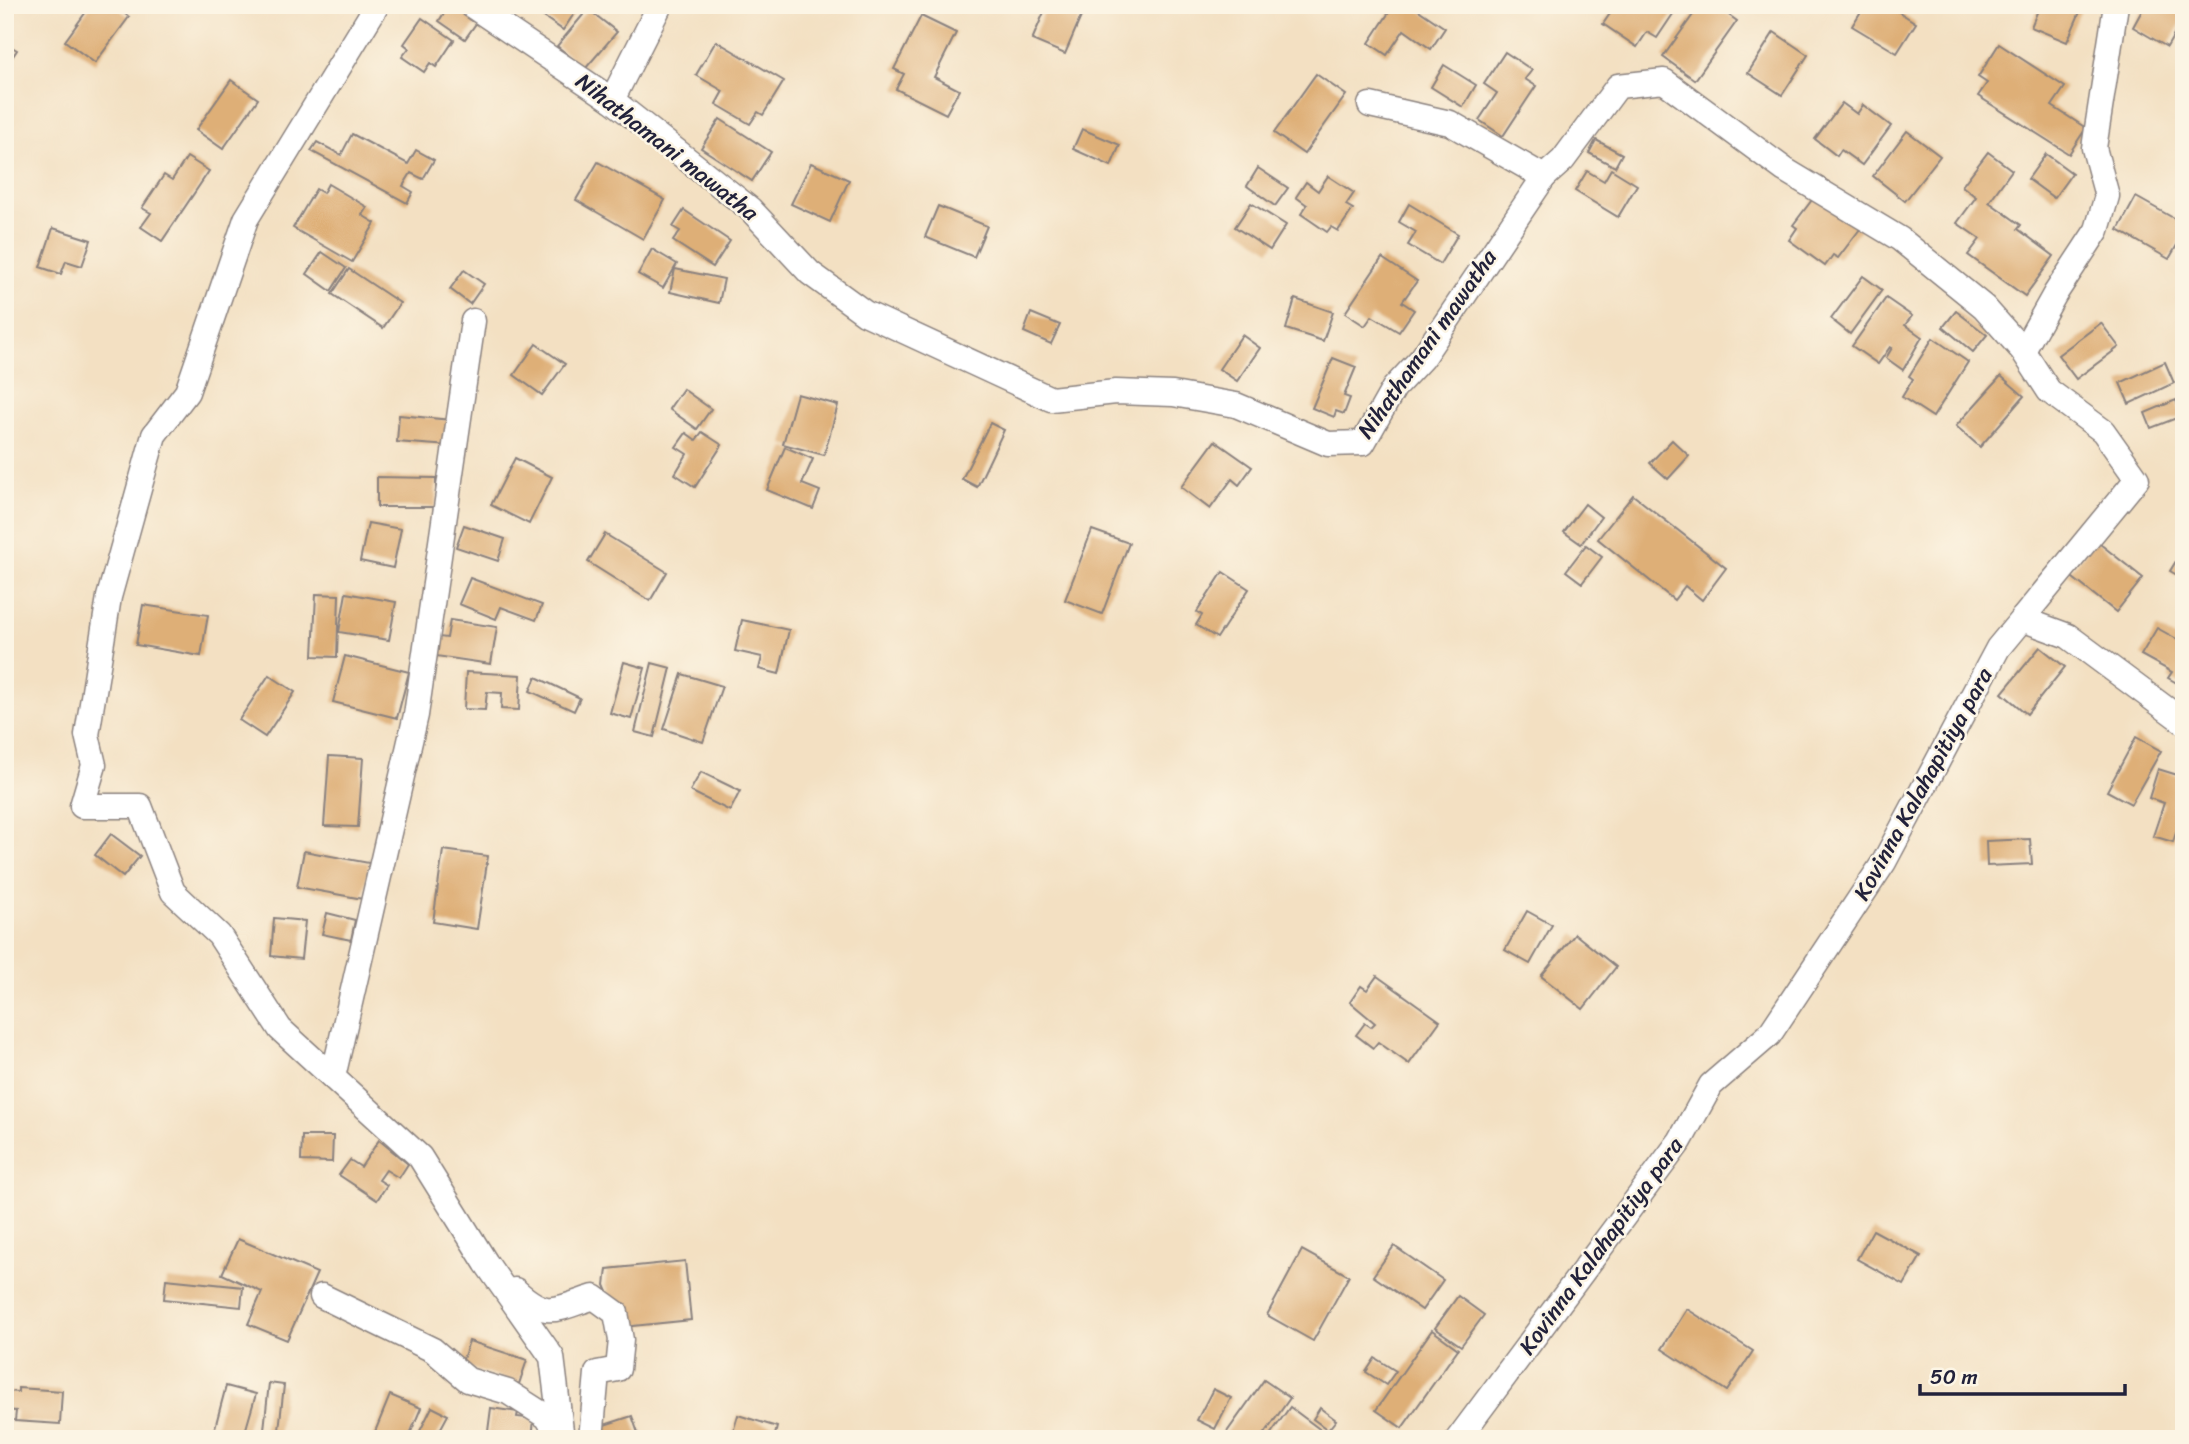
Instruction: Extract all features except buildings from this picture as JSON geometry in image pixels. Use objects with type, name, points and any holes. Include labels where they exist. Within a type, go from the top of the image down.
[{"type":"street","points":[[377,5],[246,219],[187,392],[155,435],[109,597],[87,735],[94,765],[82,806],[140,806],[173,892],[219,935],[280,1029],[420,1157],[486,1263],[552,1357],[561,1439]]},
{"type":"street","name":"Nihathamani mawatha","points":[[471,5],[612,100],[750,209],[810,273],[865,313],[1051,400],[1115,392],[1173,394],[1236,405],[1328,444],[1363,443],[1394,388],[1422,358],[1544,177],[1563,160],[1618,86],[1664,81],[1785,170],[1900,240],[1984,307],[2023,351],[2049,391],[2103,431]]},
{"type":"street","points":[[612,100],[660,5]]},
{"type":"street","points":[[2023,351],[2055,294],[2097,230],[2107,196],[2094,148],[2116,5]]},
{"type":"street","points":[[1370,104],[1450,123],[1544,177]]},
{"type":"street","points":[[333,1077],[416,715],[473,320]]},
{"type":"street","name":"Kovinna Kalahapitiya para","points":[[1458,1439],[1680,1141],[1711,1085],[1769,1035],[1884,862],[1998,648],[2137,479],[2103,431]]},
{"type":"street","points":[[2022,619],[2068,636],[2184,722]]},
{"type":"street","points":[[486,1263],[534,1307],[548,1311],[594,1297],[616,1314],[621,1340],[618,1368],[597,1373],[591,1439]]},
{"type":"street","points":[[322,1296],[433,1350],[468,1380],[508,1392],[547,1418],[561,1439]]}]
